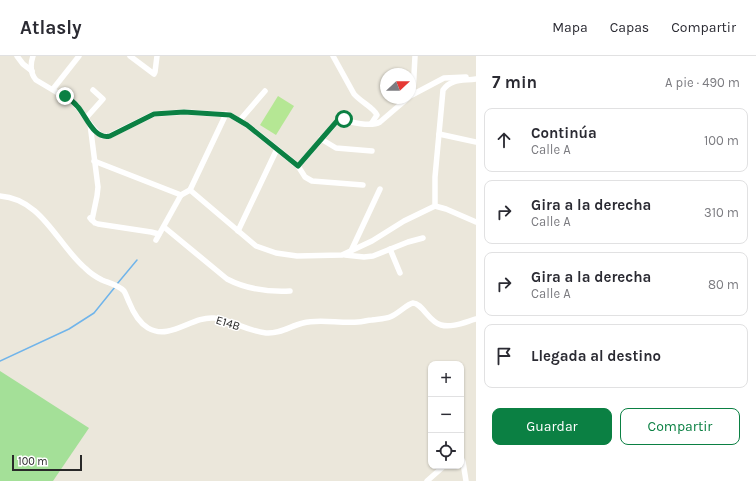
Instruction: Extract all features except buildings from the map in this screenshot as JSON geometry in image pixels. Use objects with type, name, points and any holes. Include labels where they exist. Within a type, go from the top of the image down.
[{"type":"street","points":[[17,56],[23,64],[32,71]]},
{"type":"street","points":[[33,56],[31,73],[36,80],[73,102],[99,134],[105,137],[110,136],[154,114],[184,112],[226,114],[240,120],[298,166],[305,177],[312,181],[363,184]]},
{"type":"street","points":[[53,90],[79,56]]},
{"type":"street","points":[[130,56],[154,74],[157,56]]},
{"type":"street","points":[[333,56],[354,94],[359,100],[376,112],[376,118],[371,124]]},
{"type":"street","points":[[414,68],[416,56]]},
{"type":"street","points":[[416,93],[444,78],[455,76],[476,78]]},
{"type":"street","points":[[435,206],[435,176],[443,93],[447,85],[455,81],[476,78]]},
{"type":"street","points":[[86,118],[103,99],[93,90]]},
{"type":"street","points":[[240,120],[265,91]]},
{"type":"street","points":[[298,166],[337,121],[341,119],[353,123],[376,124],[401,104]]},
{"type":"street","points":[[90,124],[97,179],[97,196],[91,219],[98,224],[151,232],[157,237],[181,195],[190,190],[226,114]]},
{"type":"street","points":[[439,134],[476,142]]},
{"type":"street","points":[[321,139],[336,148],[372,151]]},
{"type":"street","points":[[238,232],[277,149]]},
{"type":"street","points":[[94,161],[181,195]]},
{"type":"street","points":[[351,252],[380,189]]},
{"type":"street","points":[[190,190],[256,246],[276,253],[297,256],[342,255],[364,257],[373,256],[408,242],[423,238]]},
{"type":"street","name":"E14B","points":[[0,196],[21,202],[41,216],[85,268],[101,280],[123,290],[138,320],[148,328],[162,332],[181,328],[203,319],[213,318],[224,320],[253,331],[276,333],[287,330],[304,322],[358,322],[390,317],[402,311],[408,304],[412,303],[416,303],[422,308],[433,322],[441,325],[451,325],[476,319]]},
{"type":"street","points":[[342,255],[372,241],[404,221],[435,206],[446,209],[476,222]]},
{"type":"street","points":[[164,227],[227,279],[236,283],[274,291],[290,290]]},
{"type":"street","points":[[390,249],[400,273]]},
{"type":"street","points":[[464,468],[466,481]]},
{"type":"street","points":[[427,481],[441,469]]},
{"type":"green space","points":[[278,96],[294,106],[276,135],[260,125]]},
{"type":"green space","points":[[0,371],[89,428],[53,481],[0,481]]},
{"type":"waterway","points":[[117,284],[137,260]]},
{"type":"waterway","points":[[0,361],[69,329],[94,313],[115,287]]},
{"type":"route","points":[[65,96],[78,106],[90,124],[99,134],[105,137],[110,136],[154,114],[184,112],[230,115],[247,125],[298,166],[337,121],[344,119]]}]
